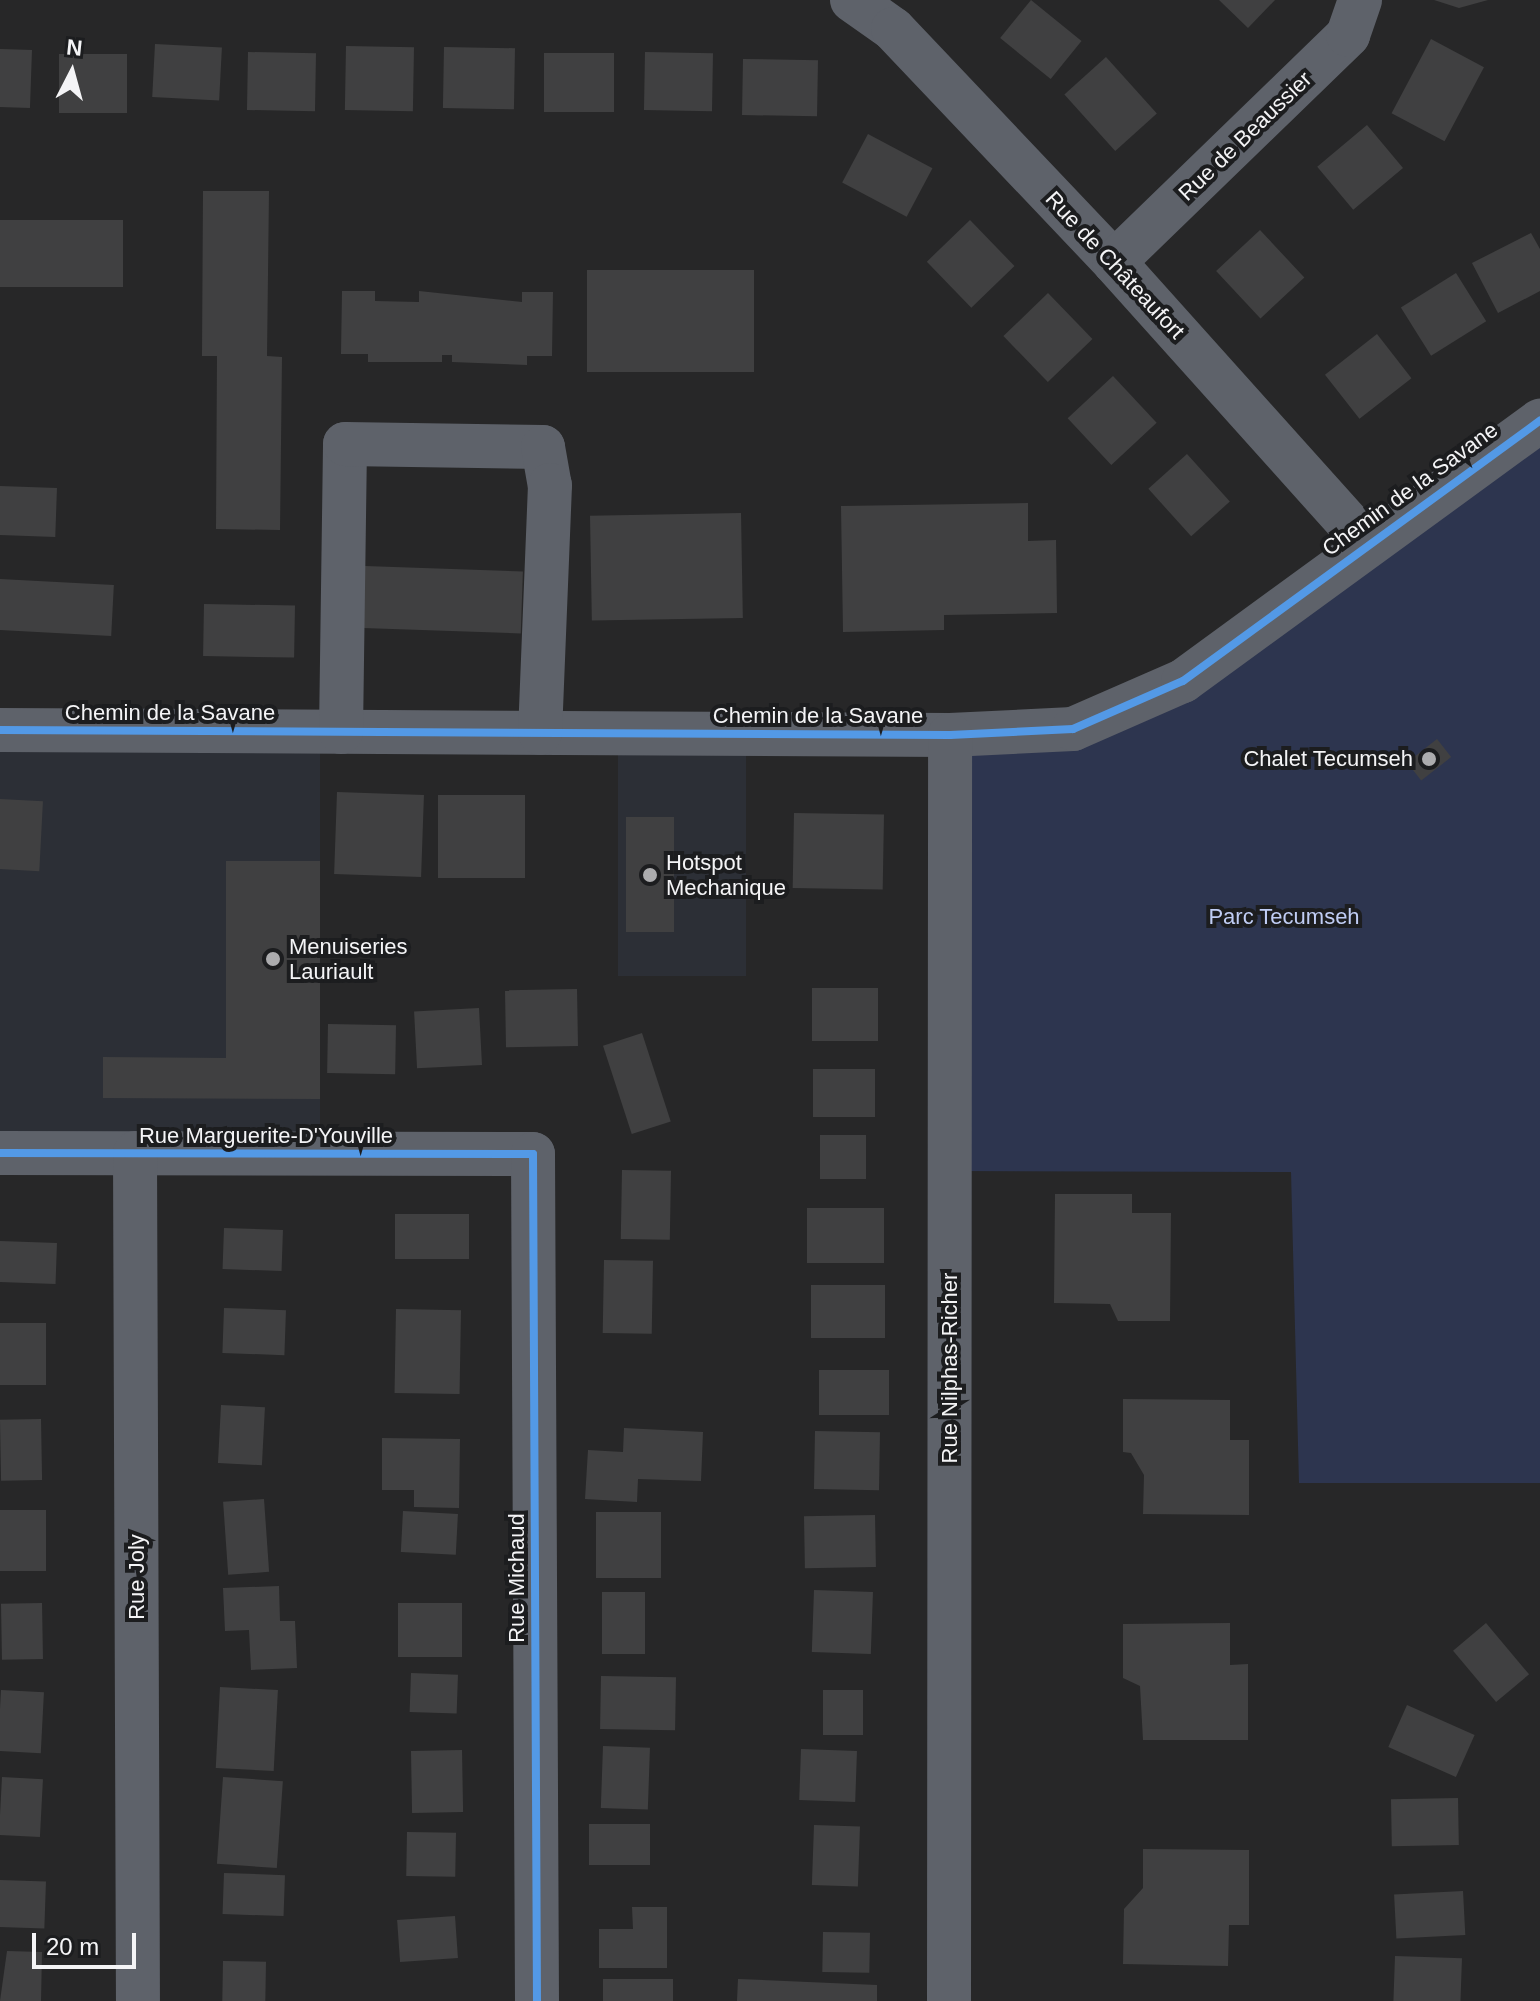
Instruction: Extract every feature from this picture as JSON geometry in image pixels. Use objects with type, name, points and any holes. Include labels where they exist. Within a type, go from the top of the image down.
[{"type":"street","name":"Rue de Châteaufort","points":[[852,0],[893,29],[1114,262],[1365,542]]},
{"type":"street","name":"Rue de Beaussier","points":[[1114,262],[1348,35],[1360,0]]},
{"type":"street","name":"Chemin de la Savane","points":[[0,730],[950,735],[1073,729],[1148,702],[1365,542],[1540,421]]},
{"type":"street","points":[[341,732],[345,444],[543,447],[550,485],[540,733]]},
{"type":"street","name":"Rue Nilphas-Richer","points":[[949,2001],[950,735]]},
{"type":"street","name":"Rue Marguerite-D'Youville","points":[[0,1153],[533,1154]]},
{"type":"street","name":"Rue Joly","points":[[135,1153],[138,2001]]},
{"type":"street","name":"Rue Michaud","points":[[533,1154],[537,2001]]},
{"type":"shaded area","points":[[0,730],[320,730],[320,1153],[0,1153]]},
{"type":"shaded area","points":[[618,733],[746,733],[746,976],[618,976]]},
{"type":"green space","name":"Parc Tecumseh","points":[[1540,421],[1540,1483],[1299,1483],[1291,1172],[950,1171],[950,735],[1073,729]]},
{"type":"building","points":[[1031,0],[1082,41],[1051,79],[1000,38]]},
{"type":"building","points":[[1219,0],[1275,0],[1248,28]]},
{"type":"building","points":[[1434,0],[1488,0],[1459,8]]},
{"type":"building","points":[[1431,39],[1484,67],[1445,141],[1392,113]]},
{"type":"building","points":[[155,44],[222,48],[219,100],[152,97]]},
{"type":"building","points":[[346,46],[414,47],[413,111],[345,110]]},
{"type":"building","points":[[444,47],[515,48],[514,109],[443,108]]},
{"type":"building","points":[[0,49],[32,50],[30,108],[0,107]]},
{"type":"building","points":[[248,52],[316,53],[315,111],[247,110]]},
{"type":"building","points":[[645,52],[713,53],[712,111],[644,110]]},
{"type":"building","points":[[544,53],[614,53],[614,112],[544,112]]},
{"type":"building","points":[[59,54],[127,54],[127,113],[59,113]]},
{"type":"building","points":[[1106,57],[1157,113],[1115,151],[1064,94]]},
{"type":"building","points":[[743,59],[818,60],[817,116],[742,115]]},
{"type":"building","points":[[1367,125],[1403,168],[1353,210],[1317,167]]},
{"type":"building","points":[[868,134],[932,168],[907,217],[842,183]]},
{"type":"building","points":[[203,191],[269,191],[267,356],[282,357],[280,530],[216,529],[217,356],[202,356]]},
{"type":"building","points":[[0,220],[123,220],[123,287],[0,287]]},
{"type":"building","points":[[970,220],[1014,266],[971,308],[927,262]]},
{"type":"building","points":[[1260,230],[1304,278],[1260,318],[1216,271]]},
{"type":"building","points":[[1531,233],[1540,249],[1540,291],[1498,313],[1472,263]]},
{"type":"building","points":[[587,270],[754,270],[754,372],[587,372]]},
{"type":"building","points":[[1456,273],[1486,321],[1431,356],[1401,307]]},
{"type":"building","points":[[342,291],[375,291],[375,301],[419,302],[419,291],[522,302],[522,292],[553,292],[552,356],[527,356],[527,365],[452,362],[452,355],[442,355],[442,362],[368,362],[368,354],[341,354]]},
{"type":"building","points":[[1048,293],[1092,339],[1048,382],[1003,336]]},
{"type":"building","points":[[1377,334],[1411,378],[1359,419],[1325,375]]},
{"type":"building","points":[[1113,376],[1157,423],[1111,465],[1068,418]]},
{"type":"building","points":[[1187,454],[1230,502],[1191,536],[1148,489]]},
{"type":"building","points":[[0,486],[57,488],[55,537],[0,535]]},
{"type":"building","points":[[1028,503],[1028,541],[1056,540],[1057,613],[944,615],[944,630],[843,632],[841,506]]},
{"type":"building","points":[[741,513],[743,618],[592,621],[590,516]]},
{"type":"building","points":[[365,566],[523,572],[521,633],[363,628]]},
{"type":"building","points":[[0,579],[114,585],[111,636],[0,630]]},
{"type":"building","points":[[204,604],[295,606],[294,658],[203,656]]},
{"type":"building","name":"Chalet Tecumseh","points":[[1437,739],[1451,757],[1421,781],[1407,762]]},
{"type":"building","points":[[337,792],[424,795],[421,877],[334,874]]},
{"type":"building","points":[[438,795],[525,795],[525,878],[438,878]]},
{"type":"building","points":[[0,799],[43,801],[39,871],[0,869]]},
{"type":"building","points":[[794,813],[884,815],[883,890],[793,888]]},
{"type":"building","name":"Hotspot Mechanique","points":[[626,817],[674,817],[674,932],[626,932]]},
{"type":"building","name":"Menuiseries Lauriault","points":[[226,861],[320,861],[320,1099],[103,1098],[103,1057],[226,1058]]},
{"type":"building","points":[[812,988],[878,988],[878,1041],[812,1041]]},
{"type":"building","points":[[577,989],[578,1046],[506,1047],[505,990]]},
{"type":"building","points":[[479,1008],[482,1065],[417,1068],[414,1011]]},
{"type":"building","points":[[328,1024],[396,1025],[395,1074],[327,1073]]},
{"type":"building","points":[[642,1033],[671,1121],[632,1134],[603,1046]]},
{"type":"building","points":[[813,1069],[875,1069],[875,1117],[813,1117]]},
{"type":"building","points":[[820,1135],[866,1135],[866,1179],[820,1179]]},
{"type":"building","points":[[622,1170],[671,1171],[670,1240],[621,1239]]},
{"type":"building","points":[[1055,1194],[1132,1194],[1132,1213],[1171,1213],[1170,1321],[1118,1321],[1110,1304],[1054,1303]]},
{"type":"building","points":[[807,1208],[884,1208],[884,1263],[807,1263]]},
{"type":"building","points":[[395,1214],[469,1214],[469,1259],[395,1259]]},
{"type":"building","points":[[224,1228],[283,1230],[282,1271],[223,1269]]},
{"type":"building","points":[[0,1241],[57,1243],[56,1284],[0,1282]]},
{"type":"building","points":[[604,1260],[653,1261],[652,1334],[603,1333]]},
{"type":"building","points":[[811,1285],[885,1285],[885,1338],[811,1338]]},
{"type":"building","points":[[224,1308],[286,1310],[284,1355],[222,1353]]},
{"type":"building","points":[[396,1309],[461,1310],[460,1394],[395,1393]]},
{"type":"building","points":[[0,1323],[46,1323],[46,1385],[0,1385]]},
{"type":"building","points":[[819,1370],[889,1370],[889,1415],[819,1415]]},
{"type":"building","points":[[1123,1399],[1230,1400],[1230,1440],[1249,1440],[1249,1515],[1143,1514],[1144,1475],[1131,1453],[1123,1452]]},
{"type":"building","points":[[221,1405],[265,1407],[262,1465],[218,1463]]},
{"type":"building","points":[[41,1419],[42,1480],[1,1481],[0,1420]]},
{"type":"building","points":[[624,1428],[703,1432],[701,1481],[638,1479],[637,1502],[585,1499],[588,1450],[623,1452]]},
{"type":"building","points":[[815,1431],[880,1432],[879,1490],[814,1489]]},
{"type":"building","points":[[382,1438],[460,1439],[459,1508],[414,1507],[414,1490],[382,1490]]},
{"type":"building","points":[[264,1499],[269,1572],[228,1575],[223,1502]]},
{"type":"building","points":[[0,1510],[46,1510],[46,1571],[0,1571]]},
{"type":"building","points":[[403,1511],[458,1514],[456,1555],[401,1552]]},
{"type":"building","points":[[596,1512],[661,1512],[661,1578],[596,1578]]},
{"type":"building","points":[[875,1515],[876,1567],[805,1568],[804,1516]]},
{"type":"building","points":[[279,1586],[280,1621],[295,1621],[297,1668],[251,1670],[249,1630],[225,1631],[223,1588]]},
{"type":"building","points":[[814,1590],[873,1592],[871,1654],[812,1652]]},
{"type":"building","points":[[602,1592],[645,1592],[645,1654],[602,1654]]},
{"type":"building","points":[[42,1603],[43,1659],[2,1660],[1,1604]]},
{"type":"building","points":[[398,1603],[462,1603],[462,1657],[398,1657]]},
{"type":"building","points":[[1230,1623],[1230,1665],[1248,1664],[1248,1740],[1143,1740],[1140,1686],[1123,1678],[1123,1624]]},
{"type":"building","points":[[1486,1623],[1529,1674],[1496,1702],[1453,1651]]},
{"type":"building","points":[[411,1673],[458,1675],[457,1714],[410,1712]]},
{"type":"building","points":[[601,1676],[676,1677],[675,1730],[600,1729]]},
{"type":"building","points":[[220,1687],[278,1690],[274,1771],[216,1768]]},
{"type":"building","points":[[1,1690],[44,1692],[41,1753],[0,1751]]},
{"type":"building","points":[[823,1690],[863,1690],[863,1735],[823,1735]]},
{"type":"building","points":[[1407,1705],[1475,1735],[1456,1777],[1388,1747]]},
{"type":"building","points":[[603,1746],[650,1748],[648,1810],[601,1808]]},
{"type":"building","points":[[801,1749],[857,1751],[855,1802],[799,1800]]},
{"type":"building","points":[[462,1750],[463,1812],[412,1813],[411,1751]]},
{"type":"building","points":[[2,1777],[43,1779],[40,1837],[0,1835]]},
{"type":"building","points":[[223,1777],[283,1781],[277,1868],[217,1864]]},
{"type":"building","points":[[1458,1798],[1459,1845],[1392,1846],[1391,1799]]},
{"type":"building","points":[[589,1824],[650,1824],[650,1865],[589,1865]]},
{"type":"building","points":[[814,1825],[860,1827],[858,1887],[812,1885]]},
{"type":"building","points":[[407,1832],[456,1833],[455,1877],[406,1876]]},
{"type":"building","points":[[1143,1849],[1249,1850],[1249,1925],[1229,1925],[1228,1966],[1123,1964],[1124,1909],[1143,1888]]},
{"type":"building","points":[[224,1873],[285,1875],[284,1916],[223,1914]]},
{"type":"building","points":[[0,1880],[46,1882],[44,1929],[0,1927]]},
{"type":"building","points":[[1463,1891],[1465,1935],[1396,1939],[1394,1895]]},
{"type":"building","points":[[632,1907],[667,1907],[667,1968],[599,1968],[599,1929],[633,1929]]},
{"type":"building","points":[[455,1916],[458,1958],[400,1962],[397,1920]]},
{"type":"building","points":[[823,1932],[870,1933],[869,1973],[822,1972]]},
{"type":"building","points":[[7,1951],[42,1952],[41,2001],[0,2001]]},
{"type":"building","points":[[1395,1956],[1462,1958],[1460,2001],[1393,2001]]},
{"type":"building","points":[[223,1961],[266,1962],[265,2001],[222,2001]]},
{"type":"building","points":[[603,1979],[673,1979],[673,2001],[603,2001]]},
{"type":"building","points":[[738,1979],[877,1985],[877,2001],[737,2001]]},
{"type":"cycle path","points":[[0,730],[950,735],[1073,729],[1183,681],[1540,421]]},
{"type":"cycle path","points":[[0,1153],[533,1154],[537,2001]]},
{"type":"place","name":"Chalet Tecumseh","points":[[1429,759]]},
{"type":"place","name":"Hotspot Mechanique","points":[[650,875]]},
{"type":"place","name":"Menuiseries Lauriault","points":[[273,959]]}]
